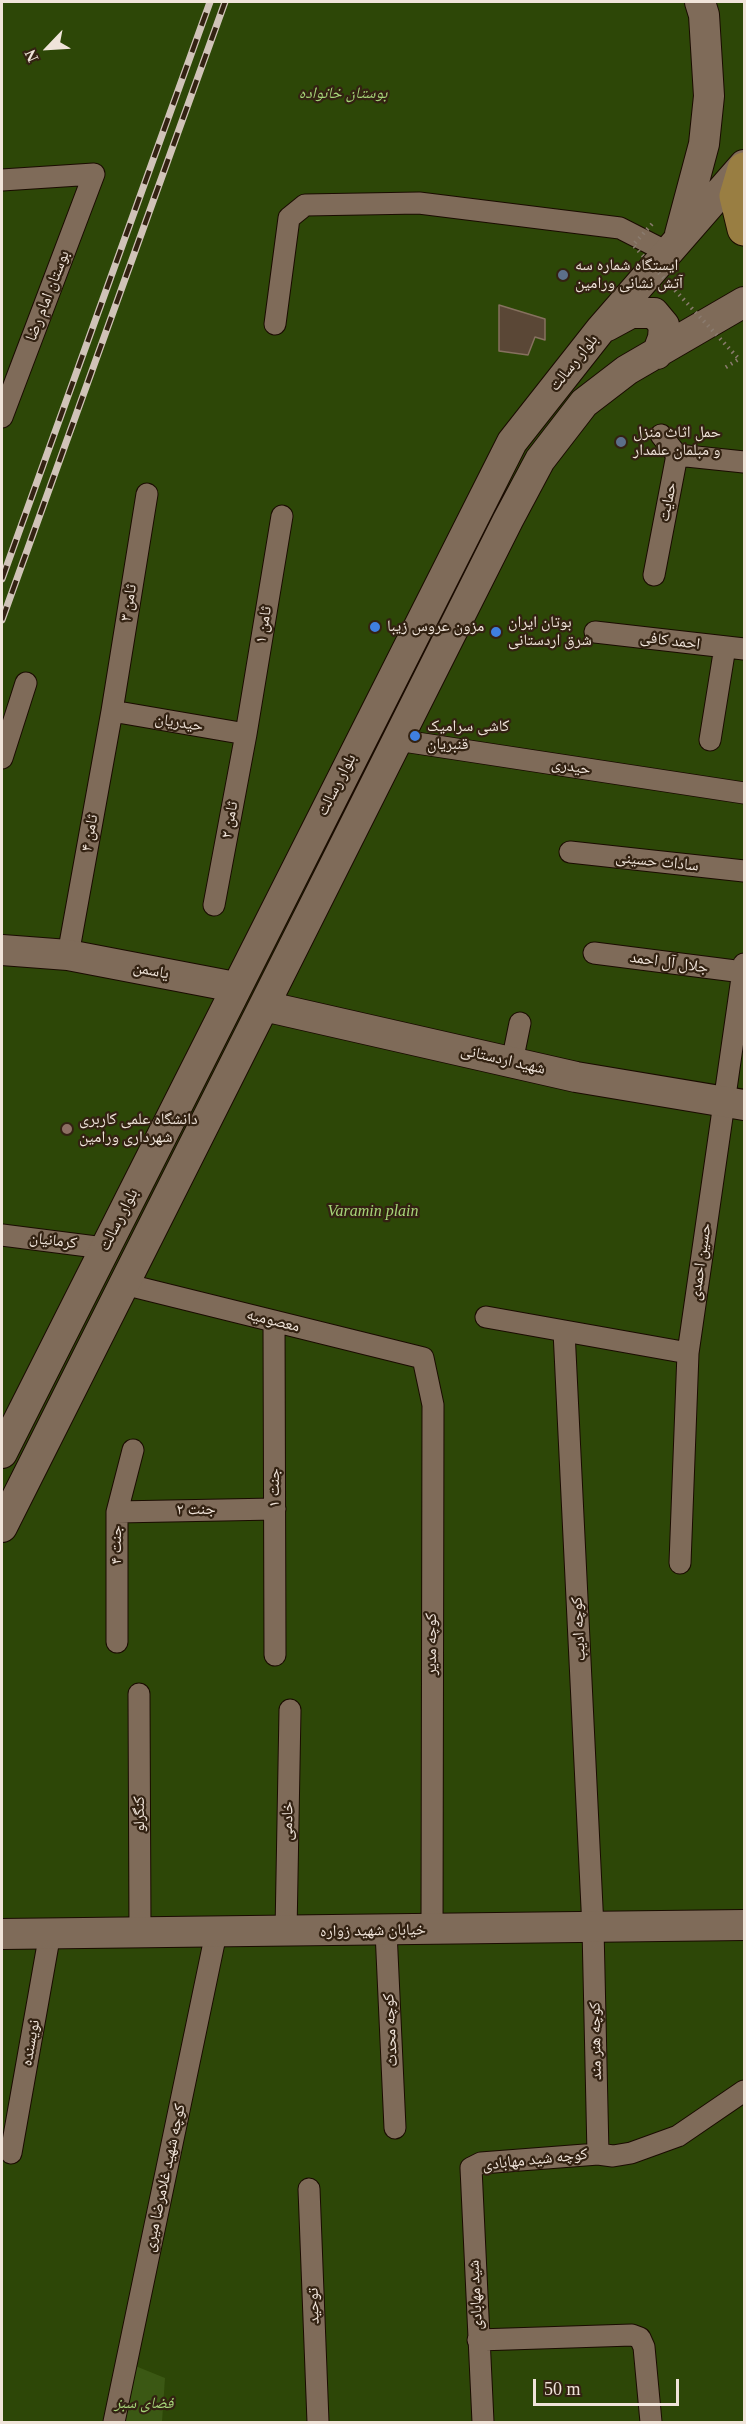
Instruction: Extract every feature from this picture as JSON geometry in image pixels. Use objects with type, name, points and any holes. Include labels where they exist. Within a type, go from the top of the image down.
[{"type":"main road","points":[[673,248],[704,144],[709,96],[704,15],[700,2]]},
{"type":"main road","points":[[744,167],[736,196],[744,229]]},
{"type":"main road","name":"بلوار رسالت","points":[[2,1453],[235,987],[512,442],[601,329],[744,167]]},
{"type":"main road","name":"بلوار رسالت","points":[[2,1527],[540,460],[584,403],[627,370],[744,302]]},
{"type":"main road","points":[[601,329],[631,313],[654,314],[664,325],[663,338],[657,354]]},
{"type":"main road","name":"یاسمن","points":[[2,950],[68,955],[235,987]]},
{"type":"main road","name":"شهید اردستانی","points":[[264,1006],[576,1077],[734,1103]]},
{"type":"main road","name":"خیابان شهید زواره","points":[[2,1935],[744,1925]]},
{"type":"street","name":"بوستان امام رضا","points":[[2,180],[94,174],[2,417]]},
{"type":"street","points":[[275,324],[289,218],[305,206],[419,203],[620,228],[673,248]]},
{"type":"street","points":[[661,435],[677,454],[744,462]]},
{"type":"street","name":"حمایت","points":[[654,574],[677,454]]},
{"type":"street","name":"ثامن ۳","points":[[112,711],[147,494]]},
{"type":"street","name":"ثامن ۱","points":[[246,734],[282,516]]},
{"type":"street","name":"احمد کافی","points":[[595,632],[735,648]]},
{"type":"street","points":[[710,740],[735,648]]},
{"type":"street","points":[[2,758],[26,683]]},
{"type":"street","name":"حیدریان","points":[[112,711],[246,734]]},
{"type":"street","name":"ثامن ۴","points":[[68,955],[112,711]]},
{"type":"street","name":"ثامن ۲","points":[[214,906],[246,734]]},
{"type":"street","name":"حیدری","points":[[397,740],[744,793]]},
{"type":"street","name":"سادات حسینی","points":[[570,852],[744,871]]},
{"type":"street","name":"جلال آل احمد","points":[[594,953],[744,968]]},
{"type":"street","name":"حسین احمدی","points":[[680,1563],[688,1353],[734,1103],[744,968]]},
{"type":"street","points":[[512,1062],[520,1023]]},
{"type":"street","name":"کرمانیان","points":[[2,1235],[104,1248]]},
{"type":"street","name":"معصومیه","points":[[124,1284],[423,1358]]},
{"type":"street","points":[[486,1317],[688,1353]]},
{"type":"street","name":"جنت ۱","points":[[274,1321],[275,1655]]},
{"type":"street","name":"کوچه ادیب","points":[[564,1331],[593,1928]]},
{"type":"street","name":"کوچه مدیر","points":[[423,1358],[433,1405],[432,1930]]},
{"type":"street","name":"جنت ۴","points":[[117,1642],[117,1512],[133,1450]]},
{"type":"street","name":"جنت ۲","points":[[117,1512],[275,1509]]},
{"type":"street","name":"کنگرلو","points":[[139,1694],[140,1933]]},
{"type":"street","name":"خادمی","points":[[286,1932],[290,1710]]},
{"type":"street","name":"کوچه هنر مند","points":[[593,1928],[598,2154]]},
{"type":"street","name":"کوچه محدث","points":[[386,1931],[395,2128]]},
{"type":"street","name":"کوچه شهید غلامرضا میری","points":[[114,2422],[216,1932]]},
{"type":"street","name":"نویسنده","points":[[11,2153],[50,1933]]},
{"type":"street","name":"کوچه شید مهابادی","points":[[471,2168],[481,2163],[598,2154],[613,2157],[631,2153],[678,2136],[744,2091]]},
{"type":"street","name":"شید مهابادی","points":[[471,2168],[483,2422]]},
{"type":"street","name":"توحید","points":[[309,2189],[318,2422]]},
{"type":"street","points":[[478,2340],[632,2335],[640,2338],[644,2347],[651,2422]]},
{"type":"path","points":[[652,224],[633,244],[739,359],[723,369]]},
{"type":"green space","name":"Varamin plain","points":[[2,2],[744,2],[744,2422],[2,2422]]},
{"type":"green space","name":"فضای سبز","points":[[133,2365],[165,2378],[162,2422],[121,2422]]},
{"type":"building","points":[[499,305],[545,319],[545,340],[535,337],[528,355],[499,351]]},
{"type":"railway","points":[[2,579],[210,2]]},
{"type":"railway","points":[[2,620],[225,2]]},
{"type":"place","name":"ایستگاه شماره سه آتش نشانی ورامین","points":[[563,275]]},
{"type":"place","name":"حمل اثاث منزل و مبلمان علمدار","points":[[621,442]]},
{"type":"place","name":"مزون عروس زیبا","points":[[375,627]]},
{"type":"place","name":"بوتان ایران شرق اردستانی","points":[[496,632]]},
{"type":"place","name":"کاشی سرامیک قنبریان","points":[[415,736]]},
{"type":"place","name":"دانشگاه علمی کاربری شهرداری ورامین","points":[[67,1129]]},
{"type":"park label","name":"بوستان خانواده","points":[[343,94]]}]
